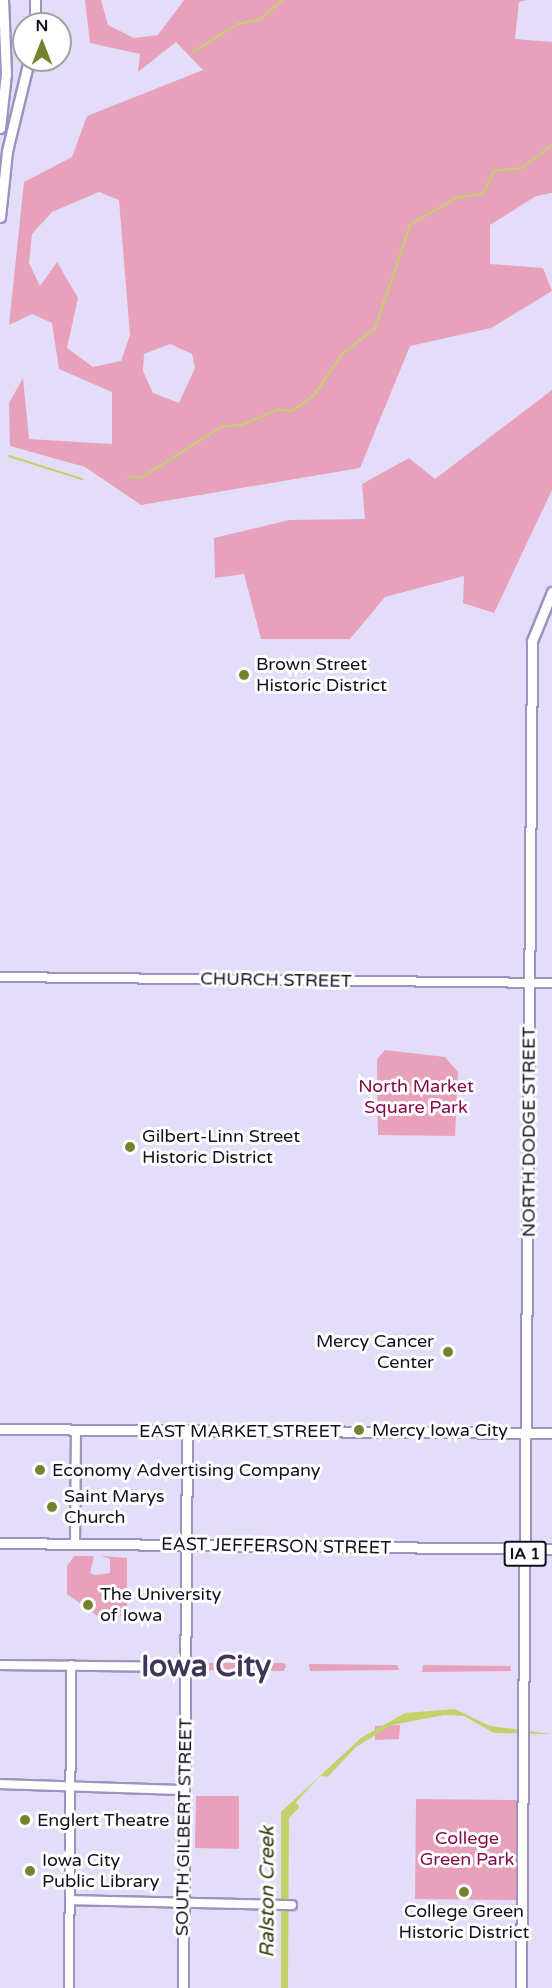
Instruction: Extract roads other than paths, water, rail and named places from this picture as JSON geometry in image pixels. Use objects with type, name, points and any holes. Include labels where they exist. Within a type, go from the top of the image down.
[{"type":"main road","points":[[0,128],[6,74],[3,0]]},
{"type":"main road","points":[[0,217],[7,151],[26,72]]},
{"type":"main road","name":"NORTH DODGE STREET","points":[[521,1988],[532,641],[552,592]]},
{"type":"main road","name":"EAST MARKET STREET","points":[[0,1429],[552,1433]]},
{"type":"main road","name":"SOUTH GILBERT STREET","points":[[183,1988],[188,1431]]},
{"type":"main road","name":"EAST JEFFERSON STREET","points":[[0,1543],[552,1549]]},
{"type":"street","name":"CHURCH STREET","points":[[0,977],[552,983]]},
{"type":"street","points":[[75,1543],[76,1430]]},
{"type":"street","points":[[0,1665],[186,1667]]},
{"type":"street","points":[[69,1988],[71,1665]]},
{"type":"street","points":[[0,1784],[70,1784],[184,1790]]},
{"type":"street","points":[[70,1900],[292,1905]]},
{"type":"waterway","points":[[193,52],[238,24],[261,19],[282,0]]},
{"type":"waterway","points":[[128,476],[141,478],[223,426],[242,425],[279,409],[292,411],[315,394],[343,353],[375,329],[410,225],[458,197],[483,194],[494,171],[522,168],[552,145]]},
{"type":"waterway","points":[[9,456],[82,479]]},
{"type":"place","name":"Brown Street Historic District","points":[[244,675]]},
{"type":"place","name":"Gilbert-Linn Street Historic District","points":[[130,1147]]},
{"type":"place","name":"Mercy Cancer Center","points":[[448,1352]]},
{"type":"place","name":"Mercy Iowa City","points":[[359,1430]]},
{"type":"place","name":"Economy Advertising Company","points":[[40,1470]]},
{"type":"place","name":"Saint Marys Church","points":[[52,1507]]},
{"type":"place","name":"The University of Iowa","points":[[88,1605]]},
{"type":"place","name":"Englert Theatre","points":[[25,1820]]},
{"type":"place","name":"Iowa City Public Library","points":[[30,1871]]},
{"type":"place","name":"College Green Historic District","points":[[464,1892]]},
{"type":"district","name":"Iowa City","points":[[206,1667]]},
{"type":"park label","name":"North Market Square Park","points":[[416,1097]]},
{"type":"park label","name":"College Green Park","points":[[467,1849]]},
{"type":"water label","name":"Ralston Creek","points":[[268,1892]]}]
